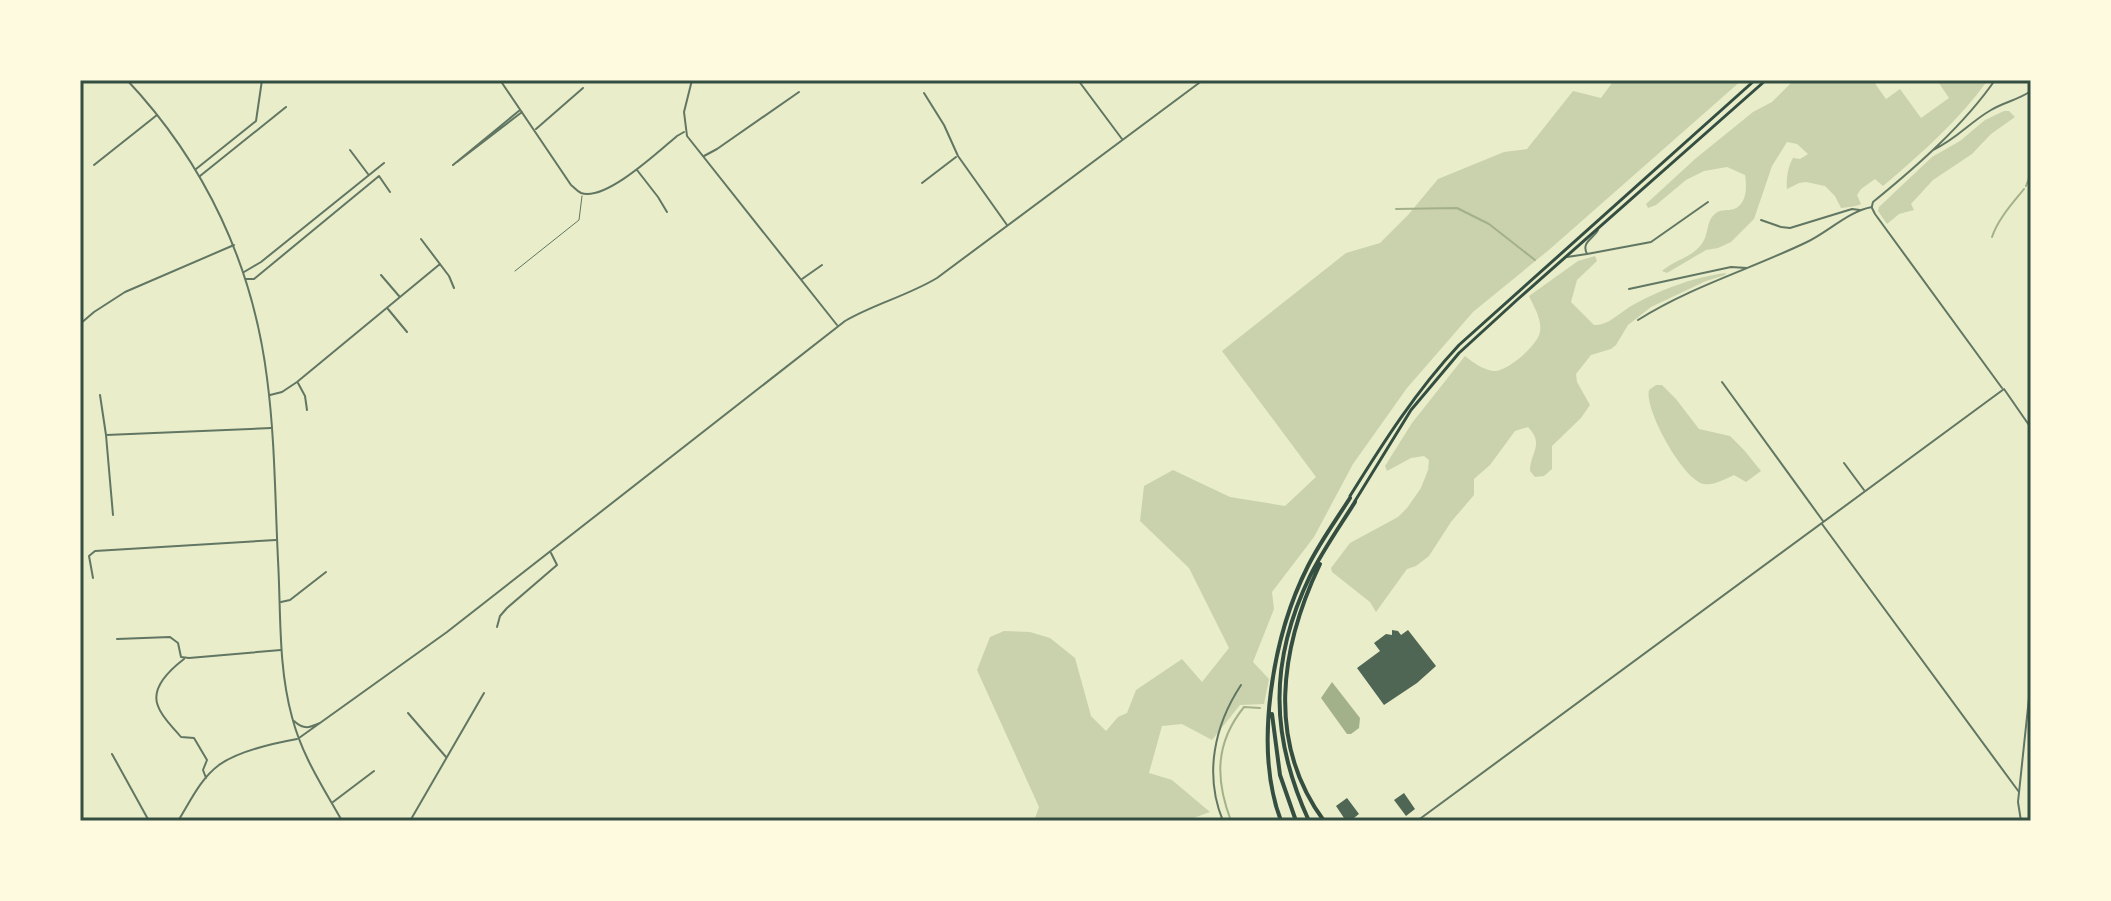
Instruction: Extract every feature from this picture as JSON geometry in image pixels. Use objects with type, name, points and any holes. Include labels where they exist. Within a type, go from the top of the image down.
[{"type":"highway","points":[[1324,821],[1305,792],[1295,766],[1286,723],[1285,688],[1289,656],[1296,622],[1311,584],[1352,500],[1402,414],[1459,345],[1755,80]]},
{"type":"highway","points":[[1281,821],[1273,791],[1268,721],[1279,644],[1309,563],[1411,410],[1477,336],[1766,80]]},
{"type":"highway","points":[[1309,821],[1285,759],[1278,716],[1279,692],[1285,651],[1297,608],[1310,577],[1337,530]]},
{"type":"highway","points":[[1272,696],[1272,720],[1280,775],[1296,821]]},
{"type":"street","points":[[127,80],[157,114],[196,169],[244,272],[261,338],[269,395],[285,683],[299,738],[314,773],[342,821]]},
{"type":"street","points":[[196,169],[256,121],[262,80]]},
{"type":"street","points":[[692,80],[685,105],[685,132],[838,326]]},
{"type":"street","points":[[1078,80],[1123,140]]},
{"type":"street","points":[[178,821],[206,778],[219,765],[234,757],[299,738],[325,721],[447,632],[838,326],[918,289],[1203,80]]},
{"type":"street","points":[[1995,80],[1970,113],[1873,202],[1872,207],[2031,428]]},
{"type":"street","points":[[503,81],[571,185],[582,193],[594,193],[622,180],[685,132]]},
{"type":"street","points":[[535,129],[583,88]]},
{"type":"street","points":[[1929,152],[1960,135],[1991,110],[2031,91]]},
{"type":"street","points":[[703,156],[799,92]]},
{"type":"street","points":[[924,93],[944,125],[958,156],[1007,226]]},
{"type":"street","points":[[200,176],[286,107]]},
{"type":"street","points":[[522,111],[453,165],[461,156],[522,111]]},
{"type":"street","points":[[94,165],[157,114]]},
{"type":"street","points":[[350,150],[369,175]]},
{"type":"street","points":[[922,183],[958,156]]},
{"type":"street","points":[[244,272],[261,262],[384,163]]},
{"type":"street","points":[[636,169],[667,212]]},
{"type":"street","points":[[246,279],[254,279],[379,176],[390,192]]},
{"type":"street","points":[[1566,257],[1651,242],[1708,202]]},
{"type":"street","points":[[1638,320],[1669,302],[1817,237],[1861,210],[1872,207]]},
{"type":"street","points":[[1761,220],[1790,228],[1852,209],[1861,210]]},
{"type":"street","points":[[1587,254],[1584,247],[1600,227]]},
{"type":"street","points":[[421,239],[449,276],[454,288]]},
{"type":"street","points":[[80,324],[125,292],[234,245]]},
{"type":"street","points":[[269,395],[282,392],[297,382],[440,264]]},
{"type":"street","points":[[801,280],[822,265]]},
{"type":"street","points":[[1629,289],[1731,267],[1748,269]]},
{"type":"street","points":[[381,275],[400,297]]},
{"type":"street","points":[[387,308],[407,332]]},
{"type":"street","points":[[297,382],[305,396],[307,410]]},
{"type":"street","points":[[1722,382],[2019,793]]},
{"type":"street","points":[[1417,821],[2004,389]]},
{"type":"street","points":[[100,395],[113,515]]},
{"type":"street","points":[[106,435],[271,428]]},
{"type":"street","points":[[1844,463],[1865,491]]},
{"type":"street","points":[[93,578],[89,556],[95,551],[277,540]]},
{"type":"street","points":[[497,627],[500,616],[507,608],[554,568],[557,562],[550,552]]},
{"type":"street","points":[[280,602],[290,600],[326,572]]},
{"type":"street","points":[[117,639],[170,637],[178,643],[180,656],[185,658],[282,650]]},
{"type":"street","points":[[185,658],[165,675],[156,703],[181,737],[194,738],[200,745],[207,760],[203,770],[206,778]]},
{"type":"street","points":[[2021,821],[2019,793],[2031,679]]},
{"type":"street","points":[[1223,821],[1214,789],[1214,752],[1223,717],[1241,685]]},
{"type":"street","points":[[410,821],[484,693]]},
{"type":"street","points":[[408,713],[447,758]]},
{"type":"street","points":[[293,720],[306,728],[325,721]]},
{"type":"street","points":[[112,754],[149,821]]},
{"type":"street","points":[[332,802],[374,771]]},
{"type":"lane","points":[[515,271],[579,220],[582,193]]},
{"type":"shaded area","points":[[1614,80],[1742,80],[1550,249],[1473,312],[1407,388],[1353,464],[1314,537],[1272,592],[1274,609],[1253,662],[1269,679],[1264,704],[1240,705],[1212,740],[1182,724],[1162,726],[1149,773],[1172,780],[1210,812],[1185,821],[1034,821],[1039,807],[977,670],[990,637],[1004,631],[1030,632],[1050,638],[1075,658],[1091,716],[1106,731],[1118,717],[1127,713],[1136,690],[1182,659],[1202,682],[1229,648],[1189,568],[1140,521],[1144,486],[1173,470],[1230,497],[1285,506],[1316,477],[1222,351],[1346,253],[1380,243],[1438,179],[1504,152],[1527,149],[1573,91],[1601,98]]},
{"type":"shaded area","points":[[1794,80],[1876,80],[1874,82],[1886,99],[1900,89],[1921,118],[1949,98],[1937,80],[1988,80],[1952,123],[1897,174],[1883,186],[1875,179],[1861,189],[1857,195],[1861,204],[1857,206],[1841,208],[1825,186],[1806,182],[1787,189],[1793,158],[1800,159],[1808,154],[1797,144],[1787,142],[1772,166],[1754,219],[1731,242],[1706,250],[1667,273],[1662,271],[1699,247],[1716,213],[1738,207],[1746,190],[1745,175],[1727,167],[1704,171],[1686,180],[1656,205],[1648,208],[1646,204],[1695,159],[1753,112],[1772,102]]},
{"type":"shaded area","points":[[2004,111],[2015,117],[1991,134],[1972,154],[1933,180],[1911,204],[1914,210],[1899,214],[1887,224],[1878,211],[1879,207],[1932,157],[1960,141],[1985,120]]},
{"type":"shaded area","points":[[1595,256],[1597,261],[1577,280],[1571,302],[1594,325],[1608,322],[1639,302],[1688,281],[1726,273],[1651,307],[1628,325],[1611,349],[1591,355],[1576,374],[1590,405],[1552,446],[1552,469],[1544,476],[1535,477],[1530,471],[1536,444],[1533,433],[1528,427],[1515,431],[1490,465],[1474,479],[1474,495],[1451,522],[1429,556],[1407,569],[1376,612],[1370,602],[1331,568],[1350,543],[1398,517],[1407,508],[1421,488],[1429,460],[1424,456],[1411,458],[1387,471],[1385,466],[1412,423],[1465,356],[1493,371],[1513,363],[1528,351],[1540,332],[1539,318],[1529,296],[1578,261]]},
{"type":"shaded area","points":[[1662,385],[1676,399],[1699,429],[1730,436],[1761,471],[1746,482],[1734,475],[1711,484],[1695,480],[1676,458],[1659,427],[1649,399],[1649,390]]},
{"type":"shaded area","points":[[1332,682],[1360,718],[1359,728],[1351,734],[1347,734],[1321,698]]},
{"type":"building","points":[[1392,630],[1401,635],[1408,630],[1436,666],[1384,705],[1357,668],[1380,651],[1374,643],[1386,634],[1392,635]]},
{"type":"building","points":[[1404,793],[1415,809],[1406,816],[1394,800]]},
{"type":"building","points":[[1347,798],[1359,814],[1350,821],[1346,821],[1336,806]]},
{"type":"waterway","points":[[2026,186],[2031,173]]},
{"type":"waterway","points":[[1992,237],[2024,189]]},
{"type":"waterway","points":[[1396,209],[1457,208],[1489,224],[1535,260]]},
{"type":"waterway","points":[[1231,821],[1220,776],[1223,748],[1227,734],[1244,707],[1260,708]]}]
